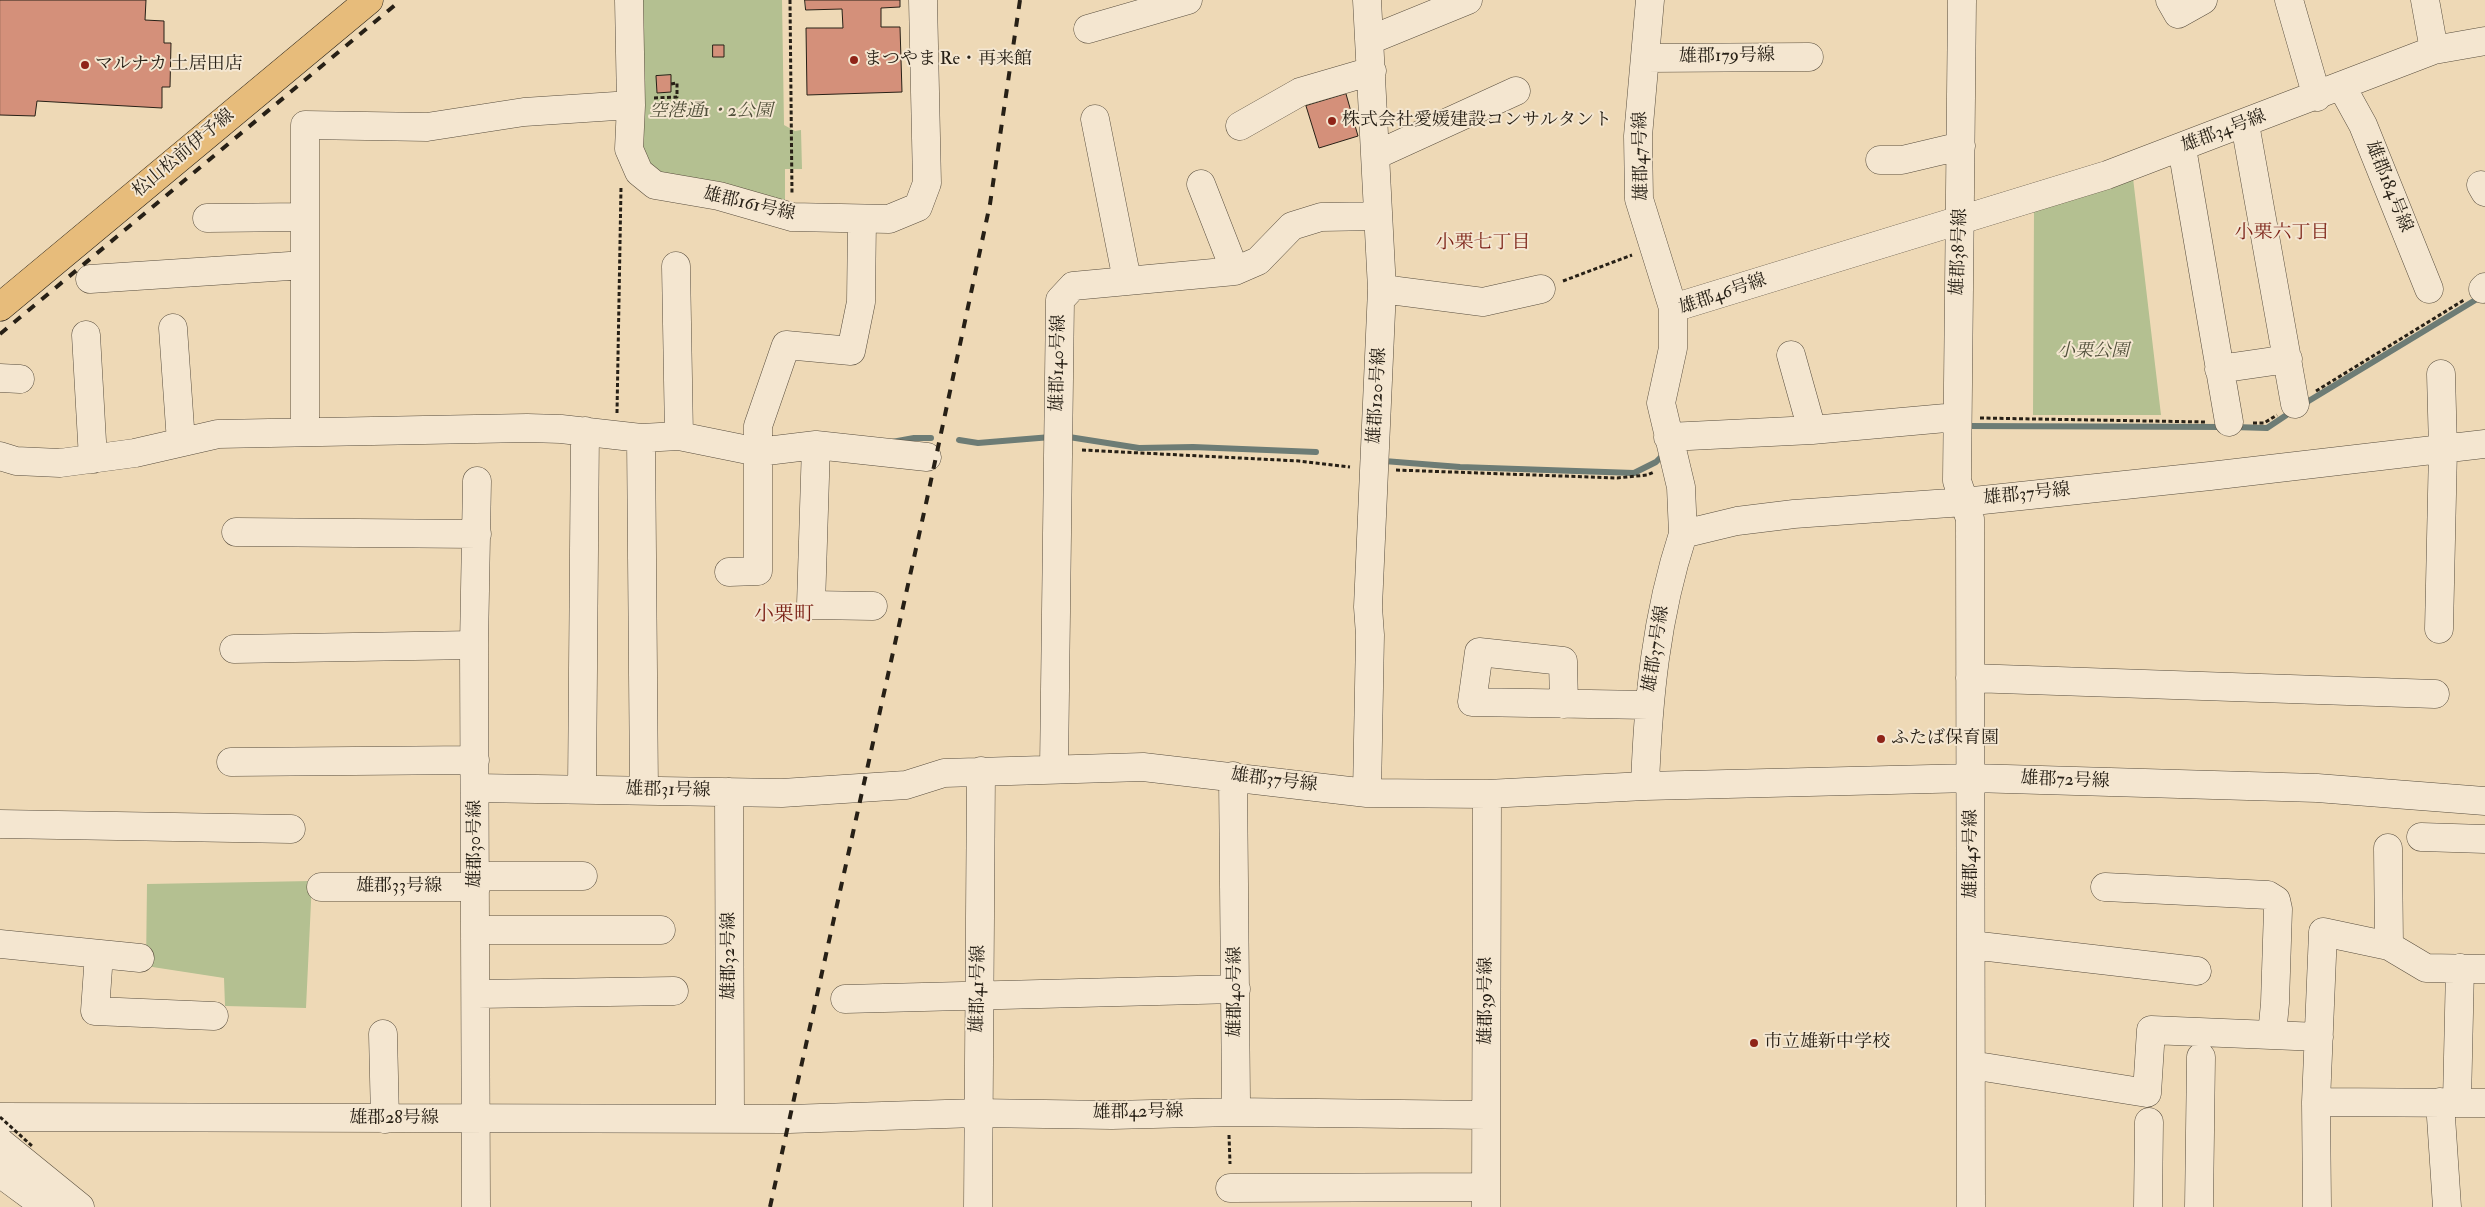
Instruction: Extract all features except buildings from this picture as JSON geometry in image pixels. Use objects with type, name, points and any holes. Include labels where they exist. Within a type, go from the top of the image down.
[{"type":"main road","name":"松山松前伊予線","points":[[0,307],[368,0]]},
{"type":"street","points":[[629,0],[631,105],[629,149],[639,172]]},
{"type":"street","name":"雄郡161号線","points":[[639,172],[655,185],[719,196],[792,217],[862,220],[889,219],[918,207],[927,183],[923,0]]},
{"type":"street","points":[[1088,29],[1142,6],[1188,0]]},
{"type":"street","name":"雄郡120号線","points":[[1367,0],[1382,289],[1368,607],[1370,635],[1367,793]]},
{"type":"street","points":[[1370,40],[1468,0]]},
{"type":"street","name":"雄郡47号線","points":[[1650,0],[1638,136],[1639,199],[1673,308]]},
{"type":"street","name":"雄郡38号線","points":[[1962,0],[1957,481],[1964,502]]},
{"type":"street","points":[[2170,0],[2178,14],[2203,0]]},
{"type":"street","points":[[2290,0],[2317,97]]},
{"type":"street","points":[[2425,0],[2434,50]]},
{"type":"street","name":"雄郡34号線","points":[[1961,220],[2107,175],[2317,97],[2434,50],[2485,41]]},
{"type":"street","name":"雄郡179号線","points":[[1645,58],[1809,57]]},
{"type":"street","points":[[1240,126],[1300,92],[1372,71]]},
{"type":"street","name":"雄郡184号線","points":[[2342,87],[2363,125],[2428,289]]},
{"type":"street","points":[[1376,154],[1516,91]]},
{"type":"street","points":[[304,432],[304,125],[427,126],[524,112],[631,105]]},
{"type":"street","points":[[1095,119],[1127,280]]},
{"type":"street","points":[[2245,124],[2295,404]]},
{"type":"street","points":[[1880,160],[1902,160],[1961,146]]},
{"type":"street","points":[[2182,148],[2229,422]]},
{"type":"street","points":[[1201,184],[1234,271]]},
{"type":"street","points":[[220,212],[304,217]]},
{"type":"street","name":"雄郡140号線","points":[[1054,768],[1060,300],[1073,286],[1234,271],[1258,261],[1292,226],[1320,217],[1378,216]]},
{"type":"street","points":[[729,572],[758,570],[758,426],[786,345],[851,351],[861,302],[862,220]]},
{"type":"street","name":"雄郡46号線","points":[[1683,534],[1681,487],[1661,403],[1673,348],[1673,308],[1961,220]]},
{"type":"street","points":[[92,278],[304,265]]},
{"type":"street","points":[[676,266],[679,436]]},
{"type":"street","points":[[1382,289],[1483,302],[1541,289]]},
{"type":"street","points":[[173,328],[181,442]]},
{"type":"street","points":[[86,335],[94,459]]},
{"type":"street","points":[[1791,355],[1812,430]]},
{"type":"street","points":[[2220,369],[2288,359]]},
{"type":"street","points":[[2439,629],[2443,449],[2441,374]]},
{"type":"street","points":[[1668,437],[1812,430],[1957,417]]},
{"type":"street","points":[[0,456],[16,461],[60,463],[94,459],[218,434],[527,428],[593,432],[641,438],[679,436],[758,452],[816,445],[927,457]]},
{"type":"street","points":[[582,789],[593,432]]},
{"type":"street","points":[[641,438],[644,790]]},
{"type":"street","name":"雄郡37号線","points":[[861,787],[906,785],[944,773],[1054,768],[1143,767],[1367,793],[1487,794],[1645,786],[1648,705],[1660,624],[1672,566],[1683,534],[1737,521],[1794,514],[1964,502],[2485,444]]},
{"type":"street","points":[[816,445],[811,605],[873,606]]},
{"type":"street","name":"雄郡30号線","points":[[476,1207],[477,994],[474,645],[477,482]]},
{"type":"street","name":"雄郡45号線","points":[[1964,502],[1970,519],[1972,778],[1971,1207]]},
{"type":"street","points":[[236,532],[477,534]]},
{"type":"street","points":[[234,649],[474,645]]},
{"type":"street","points":[[1970,678],[2435,694]]},
{"type":"street","points":[[1564,704],[1648,705]]},
{"type":"street","points":[[231,762],[475,760]]},
{"type":"street","name":"雄郡41号線","points":[[978,1207],[977,1113],[981,771]]},
{"type":"street","name":"雄郡40号線","points":[[1232,776],[1236,989],[1236,1100],[1232,1112]]},
{"type":"street","name":"雄郡72号線","points":[[1645,786],[1972,778],[2317,788],[2485,801]]},
{"type":"street","name":"雄郡31号線","points":[[475,788],[782,793],[861,787]]},
{"type":"street","name":"雄郡32号線","points":[[729,792],[730,1119]]},
{"type":"street","name":"雄郡39号線","points":[[1486,1197],[1487,794]]},
{"type":"street","points":[[0,824],[291,828]]},
{"type":"street","points":[[2420,837],[2485,839]]},
{"type":"street","points":[[2388,848],[2389,946]]},
{"type":"street","name":"雄郡33号線","points":[[321,887],[476,882],[583,876]]},
{"type":"street","points":[[2105,887],[2268,895],[2276,900],[2278,910],[2272,1035]]},
{"type":"street","points":[[476,930],[661,930]]},
{"type":"street","points":[[2317,1207],[2316,1102],[2323,932],[2389,946],[2426,968],[2473,969],[2448,1102],[2447,1207]]},
{"type":"street","points":[[0,944],[140,958]]},
{"type":"street","points":[[1971,945],[2197,970]]},
{"type":"street","points":[[99,954],[95,1011],[214,1016]]},
{"type":"street","points":[[845,998],[1236,989]]},
{"type":"street","points":[[477,994],[674,991]]},
{"type":"street","points":[[1971,1065],[2146,1093],[2151,1030],[2319,1037]]},
{"type":"street","points":[[383,1034],[385,1119]]},
{"type":"street","points":[[2199,1207],[2201,1057]]},
{"type":"street","points":[[2316,1102],[2485,1103]]},
{"type":"street","name":"雄郡42号線","points":[[789,1119],[977,1113],[1112,1114],[1232,1112],[1486,1114]]},
{"type":"street","name":"雄郡28号線","points":[[0,1117],[789,1119]]},
{"type":"street","points":[[2148,1122],[2148,1207]]},
{"type":"street","points":[[0,1142],[80,1207]]},
{"type":"street","points":[[0,1173],[46,1207]]},
{"type":"street","points":[[1230,1188],[1486,1197]]},
{"type":"path","points":[[790,0],[792,217]]},
{"type":"path","points":[[631,105],[638,99],[677,97],[676,83],[671,84]]},
{"type":"path","points":[[593,432],[616,421],[621,187],[639,172]]},
{"type":"path","points":[[1541,289],[1654,246]]},
{"type":"path","points":[[1230,1188],[1229,1121],[1232,1112]]},
{"type":"path","points":[[0,1117],[32,1146]]},
{"type":"green space","name":"空港通1・2公園","points":[[638,0],[782,0],[784,125],[795,131],[801,130],[802,169],[785,169],[785,208],[657,177],[642,165]]},
{"type":"green space","name":"小栗公園","points":[[2133,178],[2161,415],[2033,415],[2034,208]]},
{"type":"green space","points":[[312,881],[306,1008],[225,1006],[224,978],[146,966],[147,884]]},
{"type":"waterway","points":[[2302,405],[2482,296]]},
{"type":"waterway","points":[[2234,427],[2267,428],[2294,410]]},
{"type":"waterway","points":[[1967,426],[2224,427]]},
{"type":"waterway","points":[[959,440],[978,443],[1051,437]]},
{"type":"waterway","points":[[1069,437],[1139,448],[1193,447],[1316,452]]},
{"type":"waterway","points":[[892,442],[914,438],[931,438]]},
{"type":"waterway","points":[[1384,461],[1460,467],[1634,473],[1656,462],[1665,453]]},
{"type":"railway","points":[[0,334],[401,0]]},
{"type":"railway","points":[[770,1207],[927,499],[990,204],[1020,0]]},
{"type":"place","name":"まつやま Re・再来館","points":[[854,60]]},
{"type":"place","name":"マルナカ 土居田店","points":[[85,65]]},
{"type":"place","name":"株式会社愛媛建設コンサルタント","points":[[1332,121]]},
{"type":"place","name":"ふたば保育園","points":[[1881,739]]},
{"type":"place","name":"市立雄新中学校","points":[[1754,1043]]},
{"type":"district","name":"小栗六丁目","points":[[2282,234]]},
{"type":"district","name":"小栗七丁目","points":[[1483,244]]},
{"type":"district","name":"小栗町","points":[[784,616]]}]
